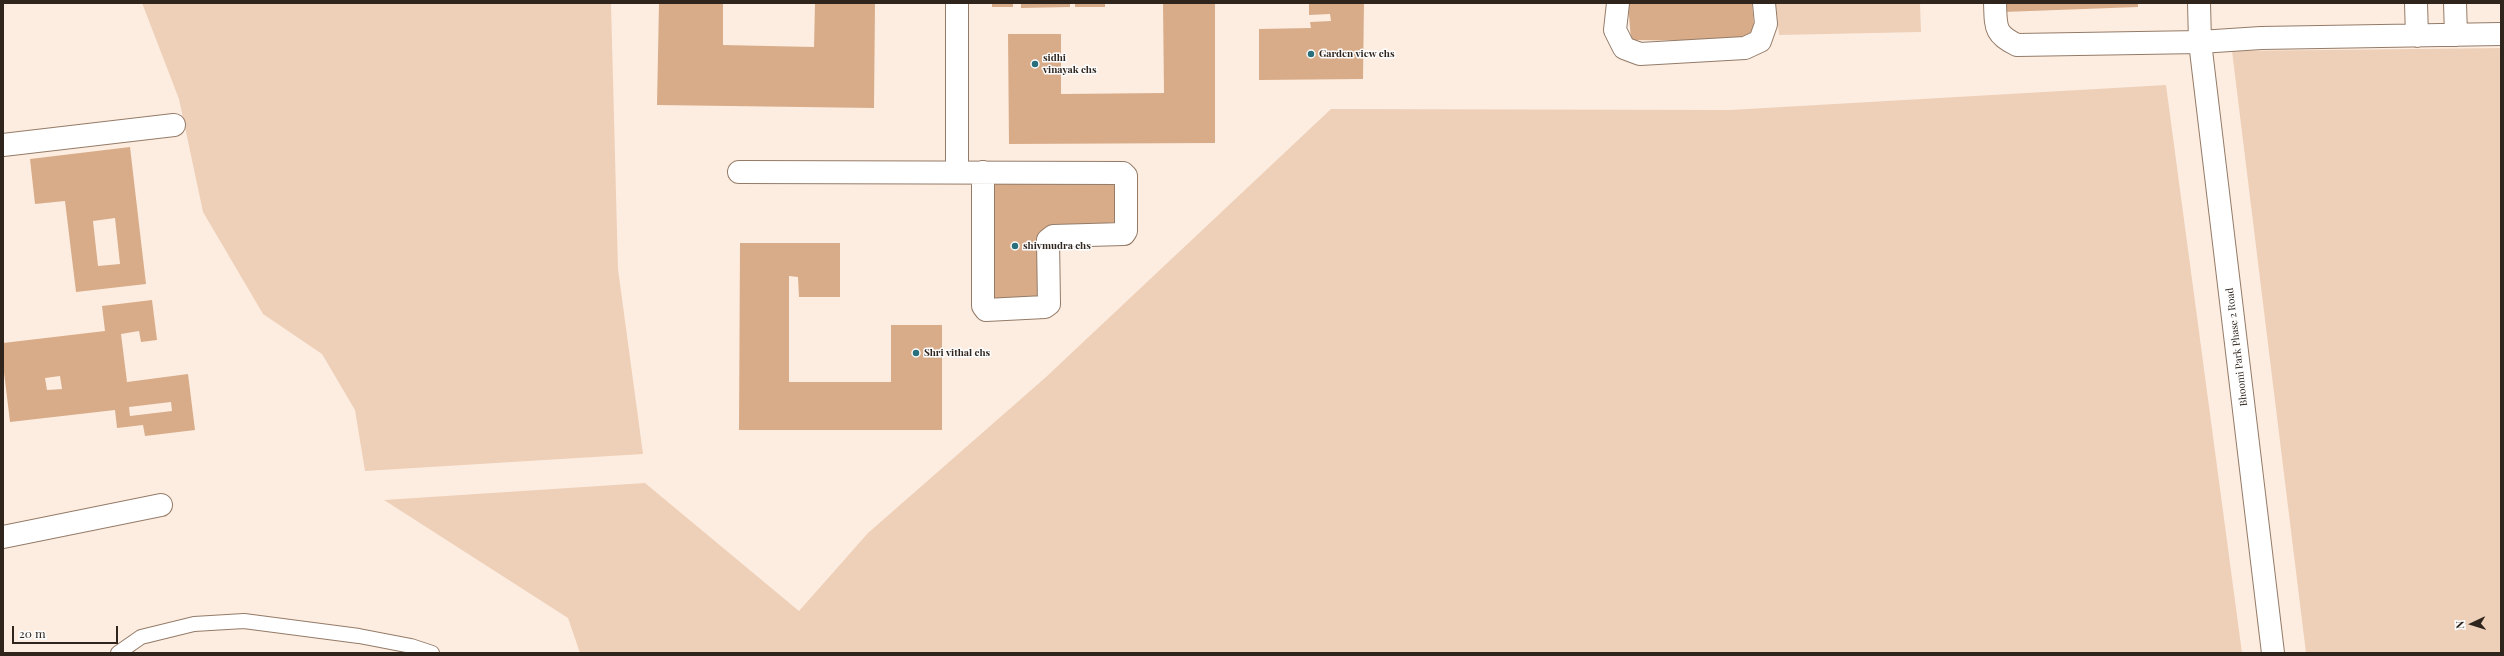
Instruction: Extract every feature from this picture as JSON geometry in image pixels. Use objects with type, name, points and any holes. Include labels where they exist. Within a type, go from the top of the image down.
[{"type":"street","points":[[957,3],[957,172]]},
{"type":"street","points":[[1618,3],[1615,30],[1624,48],[1640,54],[1745,48],[1760,42],[1766,24],[1764,3]]},
{"type":"street","points":[[1995,3],[1996,25],[2003,38],[2017,45],[2200,42],[2261,38],[2501,34]]},
{"type":"street","name":"Bhoomi Park Phase 2 Road","points":[[2199,3],[2200,42],[2273,653]]},
{"type":"street","points":[[2416,3],[2417,36]]},
{"type":"street","points":[[2455,3],[2456,35]]},
{"type":"street","points":[[3,145],[174,124]]},
{"type":"street","points":[[739,172],[983,172],[1123,173],[1126,176],[1126,230],[1124,234],[1053,236],[1048,240],[1049,304],[1046,308],[986,310],[983,306],[983,172]]},
{"type":"street","points":[[3,537],[161,505]]},
{"type":"lane","points":[[118,653],[141,637],[194,624],[244,621],[359,636],[411,646],[432,653]]},
{"type":"shaded area","points":[[142,3],[611,3],[618,269],[643,454],[365,471],[355,410],[322,354],[263,314],[203,212],[179,99]]},
{"type":"shaded area","points":[[1776,3],[1920,3],[1921,32],[1779,35]]},
{"type":"shaded area","points":[[2501,48],[2501,653],[2306,653],[2232,51]]},
{"type":"shaded area","points":[[2166,85],[2242,653],[580,653],[568,618],[384,500],[645,483],[799,611],[868,533],[1046,377],[1331,109],[1730,110]]},
{"type":"building","points":[[659,3],[723,3],[723,45],[814,47],[815,3],[875,3],[874,108],[657,105]]},
{"type":"building","points":[[992,3],[1013,3],[1013,7],[992,7]]},
{"type":"building","points":[[1021,3],[1070,3],[1070,7],[1021,8]]},
{"type":"building","points":[[1075,3],[1105,3],[1105,7],[1075,7]]},
{"type":"building","name":"sidhi vinayak chs","points":[[1163,3],[1215,3],[1215,143],[1009,144],[1008,34],[1061,34],[1061,94],[1164,93]]},
{"type":"building","name":"Garden view chs","points":[[1309,3],[1364,3],[1363,79],[1259,80],[1259,29],[1311,28],[1310,22],[1331,21],[1330,14],[1309,15]]},
{"type":"building","points":[[1628,3],[1752,3],[1755,38],[1717,41],[1631,40]]},
{"type":"building","points":[[2002,3],[2138,3],[2138,7],[2003,12]]},
{"type":"building","points":[[130,147],[146,284],[76,292],[65,201],[35,204],[30,159]],"holes":[[[115,218],[120,264],[98,266],[93,221]]]},
{"type":"building","name":"shivmudra chs","points":[[989,176],[1123,176],[1124,231],[1058,228],[1043,303],[988,305]]},
{"type":"building","name":"Shri vithal chs","points":[[740,243],[840,243],[840,297],[799,297],[798,277],[789,276],[789,382],[891,382],[891,325],[942,325],[942,430],[739,430]]},
{"type":"building","points":[[152,300],[157,340],[141,342],[139,331],[121,334],[127,382],[188,374],[195,430],[145,436],[143,425],[117,428],[115,410],[10,422],[3,364],[3,343],[105,331],[102,306]],"holes":[[[60,376],[62,389],[47,390],[45,378]],[[171,402],[172,411],[130,416],[129,407]]]},
{"type":"place","name":"Garden view chs","points":[[1311,54]]},
{"type":"place","name":"sidhi vinayak chs","points":[[1035,64]]},
{"type":"place","name":"shivmudra chs","points":[[1015,246]]},
{"type":"place","name":"Shri vithal chs","points":[[916,353]]}]
